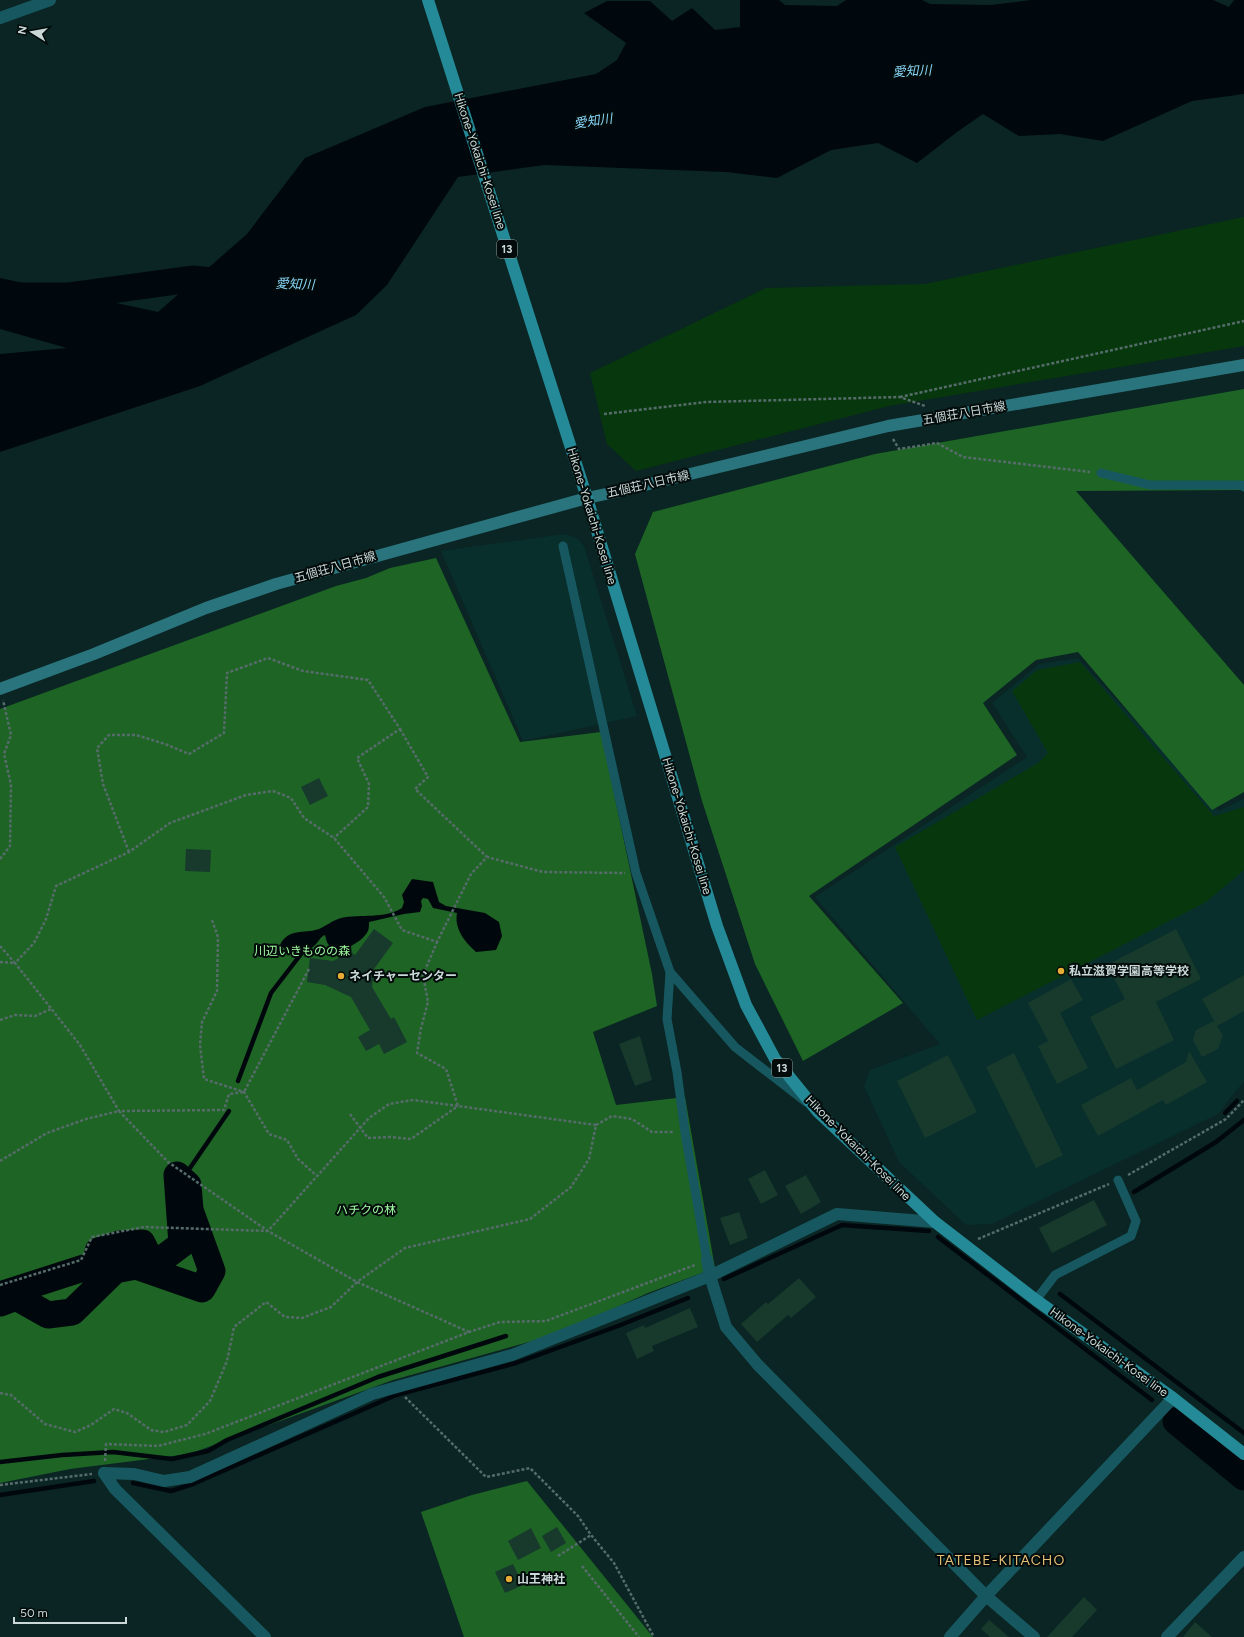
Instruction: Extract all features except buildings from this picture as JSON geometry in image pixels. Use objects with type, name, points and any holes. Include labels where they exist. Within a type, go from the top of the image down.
[{"type":"main road","name":"Hikone-Yokaichi-Kosei line","points":[[428,0],[587,498],[717,926],[746,1005],[775,1058],[818,1112],[935,1222],[1036,1300],[1173,1398],[1244,1454]]},
{"type":"main road","name":"五個荘八日市線","points":[[1,693],[206,608],[276,584],[587,498],[888,426],[1244,365]]},
{"type":"street","points":[[0,18],[50,0]]},
{"type":"street","points":[[104,1473],[134,1474],[164,1481],[190,1477],[372,1394],[512,1355],[710,1276],[837,1214],[935,1222]]},
{"type":"street","points":[[707,1260],[710,1276],[726,1327],[758,1365],[986,1596],[1034,1637]]},
{"type":"street","points":[[950,1637],[986,1596],[1173,1398]]},
{"type":"street","points":[[104,1473],[115,1489],[264,1637]]},
{"type":"street","points":[[1167,1637],[1244,1557]]},
{"type":"lane","points":[[1101,473],[1150,485],[1242,485],[1244,488]]},
{"type":"lane","points":[[563,546],[636,873],[670,972],[735,1047],[818,1112]]},
{"type":"lane","points":[[670,972],[667,1019],[707,1260]]},
{"type":"lane","points":[[1036,1300],[1055,1276],[1131,1236],[1136,1221],[1118,1180]]},
{"type":"path","points":[[604,414],[706,402],[900,397],[1244,321]]},
{"type":"path","points":[[900,397],[928,408]]},
{"type":"path","points":[[888,426],[899,449],[937,443],[963,457],[1101,473]]},
{"type":"path","points":[[129,852],[103,784],[97,748],[109,735],[136,735],[165,744],[189,754],[224,734],[227,673],[268,658],[303,671],[368,680],[400,729],[428,777],[415,789],[487,857],[543,872],[636,873]]},
{"type":"path","points":[[0,859],[10,846],[11,785],[4,754],[11,735],[1,693]]},
{"type":"path","points":[[334,838],[368,807],[369,784],[357,758],[400,729]]},
{"type":"path","points":[[0,962],[14,963],[34,943],[46,919],[56,886],[129,852],[170,823],[246,795],[273,791],[291,798],[304,818],[334,838],[384,897],[402,930],[437,942]]},
{"type":"path","points":[[458,1106],[446,1069],[417,1053],[421,1028],[428,1002],[423,974],[470,874],[487,857]]},
{"type":"path","points":[[212,920],[218,937],[217,991],[202,1022],[200,1045],[204,1079],[244,1092],[269,1134],[287,1140],[298,1159],[317,1176]]},
{"type":"path","points":[[0,946],[80,1045],[119,1111],[168,1162],[268,1231],[357,1282],[469,1332]]},
{"type":"path","points":[[244,1092],[309,969]]},
{"type":"path","points":[[0,1020],[15,1015],[35,1016],[52,1009]]},
{"type":"path","points":[[0,1161],[47,1133],[86,1119],[119,1111],[224,1110],[229,1094],[244,1092]]},
{"type":"path","points":[[268,1231],[369,1118],[389,1104],[413,1100],[596,1125],[612,1116],[632,1119],[652,1132],[685,1132]]},
{"type":"path","points":[[350,1114],[368,1138],[390,1137],[410,1139],[458,1106]]},
{"type":"path","points":[[0,1393],[11,1395],[45,1424],[75,1432],[91,1425],[114,1409],[127,1413],[151,1430],[164,1432],[187,1425],[210,1401],[227,1361],[234,1327],[266,1302],[286,1317],[302,1318],[331,1307],[357,1282],[405,1248],[530,1219],[571,1187],[589,1158],[596,1125]]},
{"type":"path","points":[[0,1285],[81,1260],[92,1237],[144,1227],[268,1231]]},
{"type":"path","points":[[106,1444],[158,1446],[205,1434],[469,1332],[500,1322],[546,1321],[707,1260]]},
{"type":"path","points":[[407,1399],[486,1477],[530,1468],[578,1516],[591,1535],[614,1562],[654,1637]]},
{"type":"path","points":[[0,1485],[48,1478],[104,1473]]},
{"type":"path","points":[[558,1556],[591,1535]]},
{"type":"path","points":[[582,1566],[639,1637]]},
{"type":"shaded area","points":[[564,534],[577,538],[584,546],[637,716],[523,741],[441,551]]},
{"type":"shaded area","name":"私立滋賀学園高等学校","points":[[1078,658],[1218,811],[1244,799],[1244,1081],[1218,1114],[992,1224],[966,1225],[899,1162],[864,1086],[870,1070],[940,1044],[815,897],[1027,757],[992,703],[1039,664]]},
{"type":"green space","points":[[1244,217],[1244,346],[889,406],[636,471],[607,444],[590,373],[766,288],[925,284]]},
{"type":"green space","points":[[1244,389],[1244,490],[1076,491],[1244,685],[1244,792],[1212,810],[1078,652],[1036,660],[983,703],[1017,755],[809,896],[903,1003],[803,1061],[755,964],[702,801],[635,554],[653,512],[875,454]]},
{"type":"green space","name":"川辺いきものの森","points":[[436,558],[520,742],[601,732],[652,974],[657,1006],[593,1032],[616,1105],[685,1097],[715,1268],[648,1293],[557,1334],[393,1380],[189,1454],[70,1469],[0,1483],[0,709],[336,586],[366,578],[390,568]]},
{"type":"green space","points":[[1080,662],[1214,816],[1244,807],[1244,870],[1206,902],[977,1020],[895,847],[1038,763],[1048,753],[1012,691],[1037,670]]},
{"type":"green space","points":[[527,1481],[653,1637],[464,1637],[421,1512],[472,1495]]},
{"type":"water","points":[[740,0],[779,0],[785,5],[837,6],[846,0],[922,0],[930,4],[991,5],[1031,0],[1213,0],[1229,7],[1234,0],[1244,0],[1244,94],[1192,101],[1103,141],[1060,134],[1019,136],[983,114],[917,163],[878,143],[831,150],[777,178],[726,172],[544,165],[458,177],[387,285],[356,315],[200,386],[0,452],[0,354],[67,348],[0,329],[0,278],[158,312],[247,234],[305,158],[425,107],[596,74],[617,60],[626,43],[584,13],[607,1],[650,1],[672,21],[692,8],[715,30],[740,27]]},
{"type":"water","points":[[412,879],[433,882],[439,902],[446,906],[485,913],[499,922],[502,936],[496,950],[476,952],[461,935],[457,924],[457,913],[433,908],[428,899],[423,898],[421,901],[422,906],[420,912],[369,922],[369,928],[365,935],[361,940],[350,946],[338,949],[332,947],[326,941],[325,935],[308,950],[298,952],[288,950],[280,945],[287,936],[297,932],[319,929],[341,918],[388,914],[402,908],[404,902],[402,895]]},
{"type":"waterway","name":"愛知川","points":[[0,294],[15,296],[68,296],[192,279],[233,283]]},
{"type":"waterway","points":[[238,1081],[271,993],[308,945]]},
{"type":"waterway","points":[[1225,1113],[1237,1101]]},
{"type":"waterway","points":[[190,1168],[229,1111]]},
{"type":"waterway","points":[[1134,1192],[1216,1142],[1244,1120]]},
{"type":"waterway","points":[[0,1295],[96,1264],[98,1251],[119,1244],[142,1243],[150,1259],[162,1259],[182,1244],[177,1175],[188,1185],[190,1210],[212,1271],[202,1289],[136,1266],[115,1270],[72,1312],[48,1315],[16,1297],[0,1303]]},
{"type":"waterway","points":[[724,1279],[842,1225],[929,1231]]},
{"type":"waterway","points":[[938,1237],[1152,1400]]},
{"type":"waterway","points":[[1060,1294],[1244,1433]]},
{"type":"waterway","points":[[133,1483],[171,1491],[193,1484],[396,1395],[516,1363],[618,1326],[688,1298]]},
{"type":"waterway","points":[[0,1462],[62,1455],[113,1452],[172,1459],[208,1451],[227,1440],[378,1377],[506,1336]]},
{"type":"waterway","points":[[1176,1421],[1244,1477]]},
{"type":"waterway","points":[[0,1495],[94,1481]]},
{"type":"place","name":"私立滋賀学園高等学校","points":[[1061,971]]},
{"type":"place","name":"ネイチャーセンター","points":[[341,976]]},
{"type":"place","name":"山王神社","points":[[509,1579]]},
{"type":"district","name":"TATEBE-KITACHO","points":[[1001,1560]]},
{"type":"park label","name":"ハチクの林","points":[[366,1210]]}]
